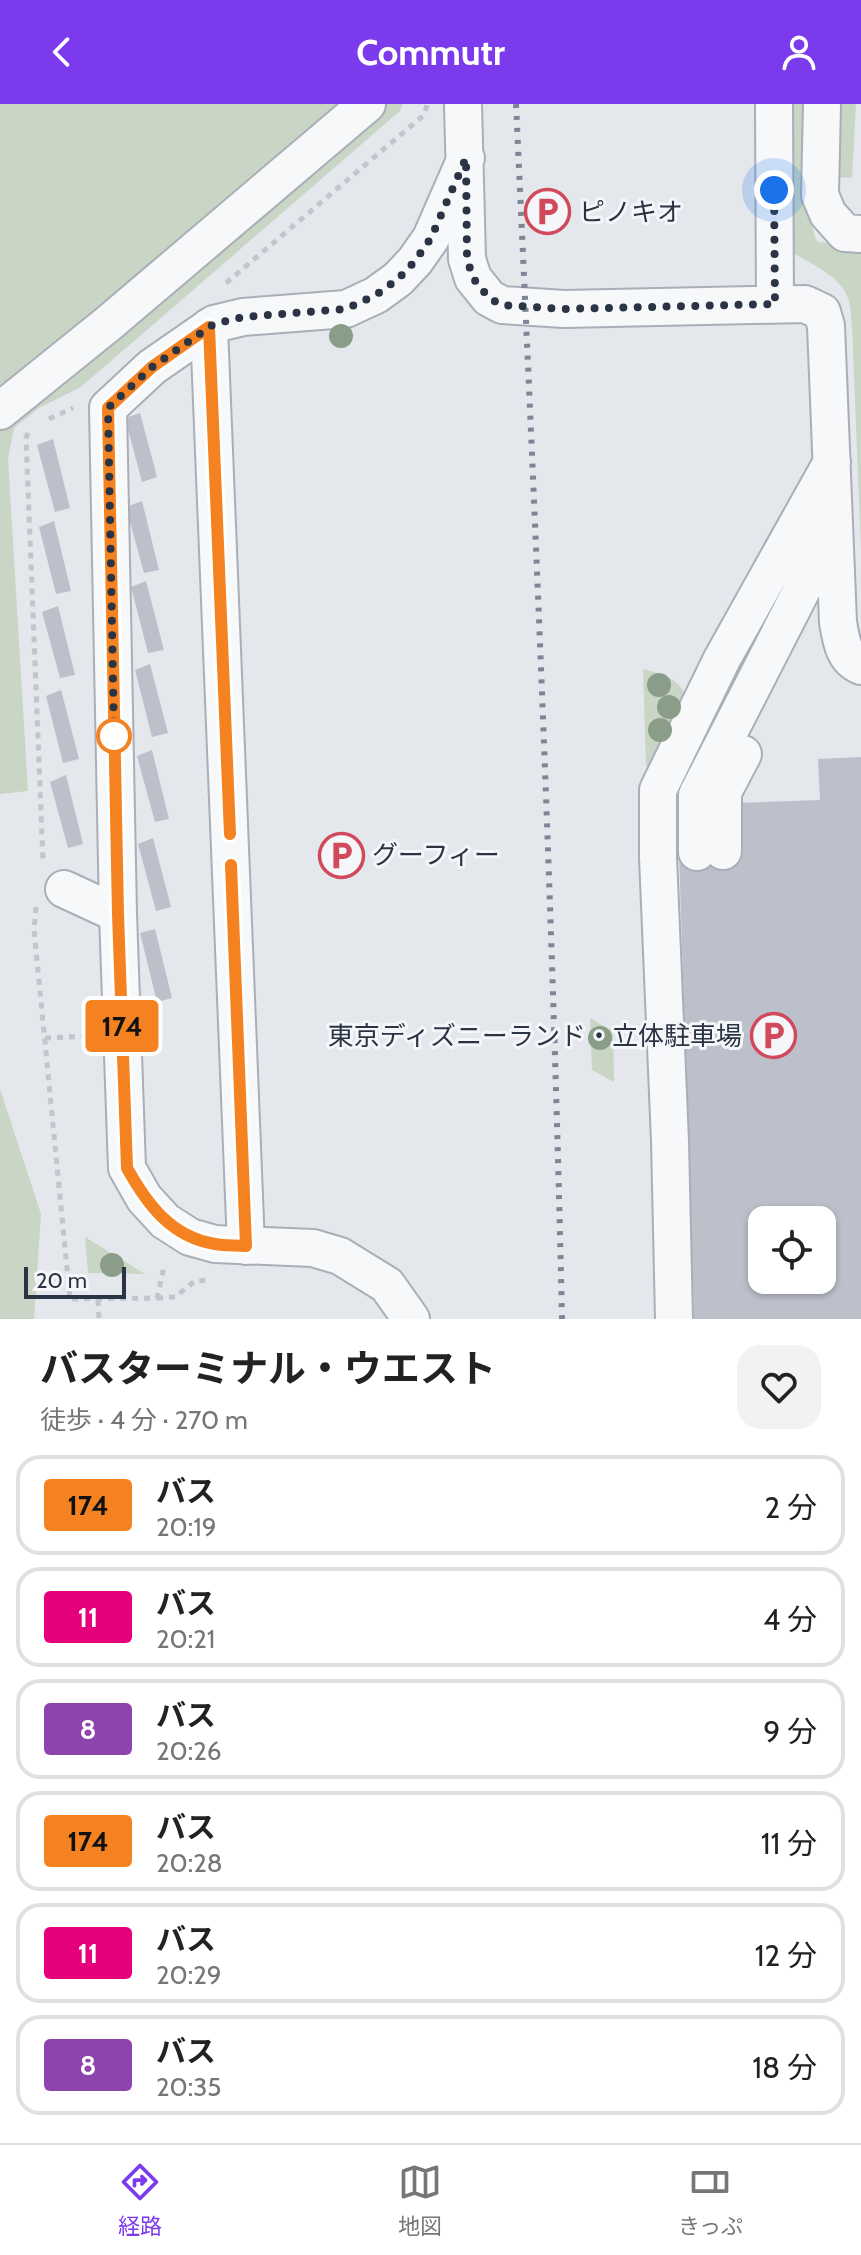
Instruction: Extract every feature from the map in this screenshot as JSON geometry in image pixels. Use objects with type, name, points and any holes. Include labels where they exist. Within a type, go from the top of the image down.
[{"type":"lane","points":[[0,411],[109,323],[367,104]]},
{"type":"lane","points":[[463,104],[467,259],[473,278],[489,298],[502,305],[564,309],[805,304],[822,312],[826,326],[838,622],[842,645],[852,662],[861,666]]},
{"type":"lane","points":[[774,104],[775,304]]},
{"type":"lane","points":[[822,104],[820,195],[828,214],[845,233],[861,234]]},
{"type":"lane","points":[[411,1319],[387,1285],[340,1256],[313,1248],[215,1244],[190,1237],[165,1221],[144,1198],[127,1168],[118,914],[108,408],[152,367],[209,327],[243,317],[346,309],[376,295],[398,279],[431,238],[466,158]]},
{"type":"lane","points":[[209,327],[246,1246]]},
{"type":"lane","points":[[674,1319],[658,790],[722,659],[832,462]]},
{"type":"lane","points":[[835,524],[697,795],[710,851],[723,792],[837,573]]},
{"type":"lane","points":[[64,889],[118,914]]},
{"type":"path","points":[[34,930],[70,1299],[175,1297]]},
{"type":"path","points":[[157,1298],[163,1272],[161,1264]]},
{"type":"path","points":[[98,1300],[99,1319]]},
{"type":"green space","points":[[0,104],[403,104],[400,111],[81,387],[39,408],[14,428],[8,459],[28,791],[0,794]]},
{"type":"green space","points":[[789,104],[811,104],[811,218],[818,242],[861,246],[861,549],[850,304],[840,284],[791,252]]},
{"type":"green space","points":[[839,104],[856,104],[852,178],[834,177]]},
{"type":"green space","points":[[643,669],[676,682],[687,700],[667,742],[646,767]]},
{"type":"green space","points":[[590,1018],[613,1031],[614,1082],[592,1070]]},
{"type":"green space","points":[[0,1089],[41,1214],[34,1319],[0,1319]]},
{"type":"green space","points":[[85,1237],[145,1274],[88,1273]]},
{"type":"building","points":[[140,413],[157,477],[142,482],[125,418]]},
{"type":"building","points":[[53,439],[70,508],[55,512],[37,445]]},
{"type":"building","points":[[142,501],[159,570],[144,573],[126,507]]},
{"type":"building","points":[[54,521],[71,591],[56,594],[39,527]]},
{"type":"building","points":[[146,581],[164,650],[148,653],[131,587]]},
{"type":"building","points":[[58,606],[75,675],[60,678],[42,612]]},
{"type":"building","points":[[150,664],[168,733],[152,737],[135,670]]},
{"type":"building","points":[[61,690],[79,759],[63,763],[46,696]]},
{"type":"building","points":[[152,750],[169,819],[155,822],[137,756]]},
{"type":"building","name":"東京ディズニーランド・立体駐車場","points":[[861,757],[861,1319],[694,1319],[679,853],[736,850],[735,803],[820,800],[818,759]]},
{"type":"building","points":[[66,775],[83,844],[68,848],[50,782]]},
{"type":"building","points":[[153,838],[171,907],[156,911],[138,844]]},
{"type":"building","points":[[155,929],[172,998],[157,1002],[140,933]]},
{"type":"railway","points":[[516,104],[543,712],[562,1319]]},
{"type":"bus line","name":"174","points":[[230,834],[209,327],[152,367],[108,408],[118,914],[127,1168],[144,1198],[165,1221],[190,1237],[215,1244],[246,1246],[231,865]]},
{"type":"place","name":"ピノキオ","points":[[548,212]]},
{"type":"place","name":"グーフィー","points":[[341,855]]},
{"type":"place","name":"東京ディズニーランド・立体駐車場","points":[[773,1036]]},
{"type":"route","points":[[114,736],[108,408],[152,367],[214,324],[243,317],[346,309],[376,295],[398,279],[431,238],[466,158],[467,259],[473,278],[489,298],[502,305],[564,309],[775,304],[774,190]]}]
